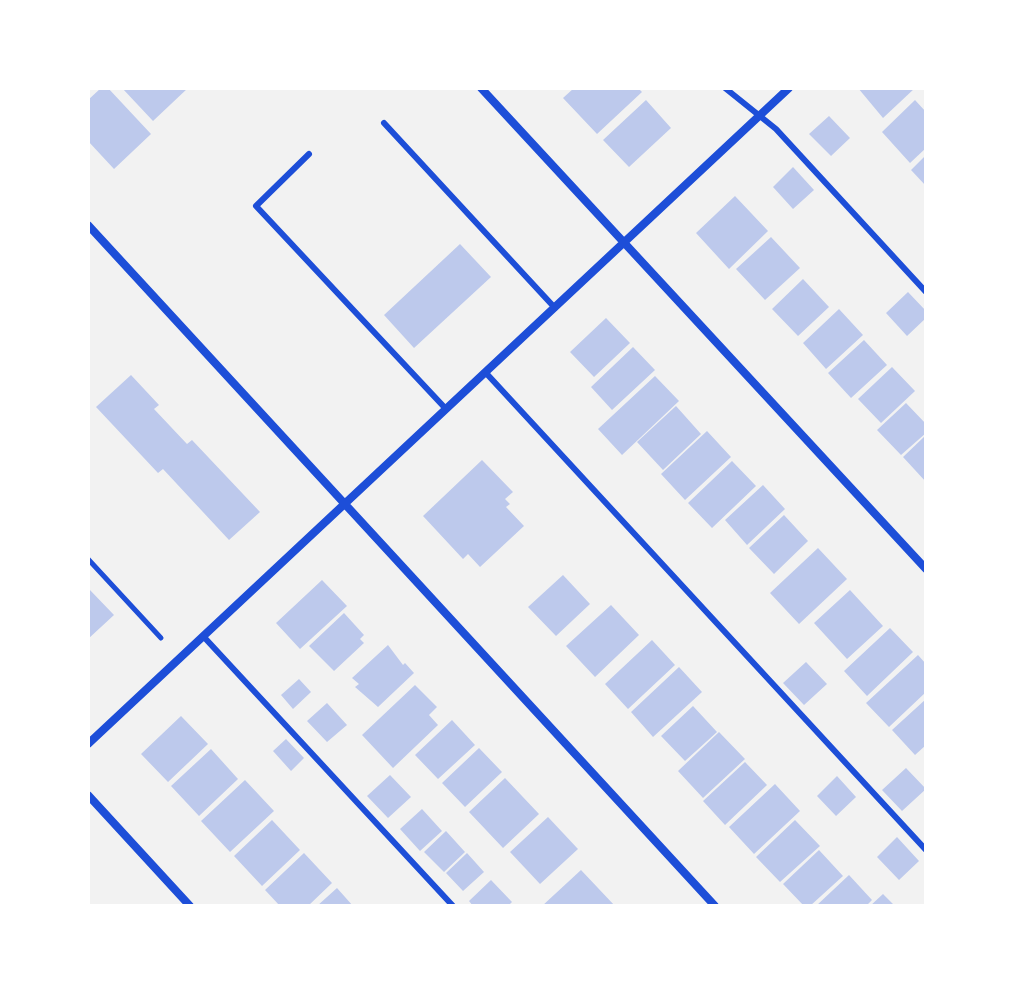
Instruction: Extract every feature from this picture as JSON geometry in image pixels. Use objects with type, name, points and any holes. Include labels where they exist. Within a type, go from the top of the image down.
[{"type":"street","points":[[481,88],[926,569]]},
{"type":"street","points":[[88,744],[789,88]]},
{"type":"street","points":[[88,225],[715,906]]},
{"type":"street","points":[[88,795],[190,906]]},
{"type":"lane","points":[[725,88],[776,129],[926,292]]},
{"type":"lane","points":[[384,123],[555,308]]},
{"type":"lane","points":[[309,154],[256,206],[446,409]]},
{"type":"lane","points":[[486,373],[926,850]]},
{"type":"lane","points":[[203,636],[453,906]]},
{"type":"path","points":[[88,559],[161,638]]},
{"type":"building","points":[[101,88],[108,88],[151,134],[114,169],[88,141],[88,100]]},
{"type":"building","points":[[122,88],[188,88],[153,121]]},
{"type":"building","points":[[574,88],[638,88],[642,92],[597,134],[563,98]]},
{"type":"building","points":[[858,88],[915,88],[883,118]]},
{"type":"building","points":[[646,100],[671,128],[629,167],[603,140]]},
{"type":"building","points":[[915,100],[926,112],[926,148],[910,163],[882,132]]},
{"type":"building","points":[[829,116],[850,138],[831,156],[809,134]]},
{"type":"building","points":[[926,155],[926,186],[911,170]]},
{"type":"building","points":[[793,167],[814,190],[793,209],[773,187]]},
{"type":"building","points":[[735,196],[768,231],[729,269],[696,233]]},
{"type":"building","points":[[771,237],[800,268],[765,300],[736,269]]},
{"type":"building","points":[[460,244],[491,277],[414,348],[384,315]]},
{"type":"building","points":[[803,279],[829,307],[798,336],[772,309]]},
{"type":"building","points":[[908,292],[926,311],[926,318],[907,336],[886,313]]},
{"type":"building","points":[[839,309],[863,335],[826,369],[803,343]]},
{"type":"building","points":[[606,318],[630,343],[594,377],[570,352]]},
{"type":"building","points":[[864,340],[887,365],[851,398],[828,373]]},
{"type":"building","points":[[633,347],[655,370],[612,410],[591,387]]},
{"type":"building","points":[[892,367],[915,391],[881,423],[858,399]]},
{"type":"building","points":[[131,375],[159,405],[154,409],[187,444],[192,440],[260,512],[229,540],[163,469],[158,473],[96,407]]},
{"type":"building","points":[[655,376],[679,401],[622,455],[598,429]]},
{"type":"building","points":[[906,403],[926,424],[926,433],[901,455],[877,430]]},
{"type":"building","points":[[676,406],[701,434],[663,470],[637,442]]},
{"type":"building","points":[[707,431],[731,457],[685,500],[661,474]]},
{"type":"building","points":[[926,435],[926,482],[903,457]]},
{"type":"building","points":[[482,460],[513,492],[505,499],[510,504],[506,507],[524,526],[480,567],[468,554],[463,559],[423,516]]},
{"type":"building","points":[[732,461],[756,486],[712,528],[688,503]]},
{"type":"building","points":[[763,485],[785,509],[747,545],[725,520]]},
{"type":"building","points":[[784,515],[808,541],[774,574],[749,548]]},
{"type":"building","points":[[818,548],[847,579],[799,624],[770,593]]},
{"type":"building","points":[[563,575],[590,604],[556,636],[528,607]]},
{"type":"building","points":[[322,580],[347,606],[300,649],[276,623]]},
{"type":"building","points":[[850,590],[883,626],[847,659],[814,623]]},
{"type":"building","points":[[88,591],[114,615],[88,639]]},
{"type":"building","points":[[611,605],[639,635],[595,677],[566,646]]},
{"type":"building","points":[[344,613],[364,635],[360,639],[364,643],[334,671],[309,646]]},
{"type":"building","points":[[890,628],[913,652],[867,696],[844,671]]},
{"type":"building","points":[[652,640],[675,665],[628,709],[605,684]]},
{"type":"building","points":[[388,645],[403,665],[405,663],[414,673],[378,707],[355,687],[359,684],[352,678]]},
{"type":"building","points":[[918,655],[926,664],[926,692],[889,727],[866,703]]},
{"type":"building","points":[[806,662],[827,684],[804,705],[783,683]]},
{"type":"building","points":[[679,667],[702,692],[653,737],[631,712]]},
{"type":"building","points":[[299,679],[311,692],[293,709],[281,695]]},
{"type":"building","points":[[415,685],[437,707],[429,715],[438,725],[393,768],[362,735]]},
{"type":"building","points":[[926,699],[926,745],[915,755],[892,730]]},
{"type":"building","points":[[327,703],[347,725],[327,742],[307,721]]},
{"type":"building","points":[[693,706],[717,732],[685,761],[661,736]]},
{"type":"building","points":[[181,716],[208,744],[168,782],[141,754]]},
{"type":"building","points":[[452,720],[475,745],[438,779],[415,755]]},
{"type":"building","points":[[719,732],[745,759],[703,798],[678,771]]},
{"type":"building","points":[[286,739],[304,758],[291,771],[273,751]]},
{"type":"building","points":[[479,748],[502,772],[465,807],[442,783]]},
{"type":"building","points":[[211,749],[238,779],[199,816],[171,786]]},
{"type":"building","points":[[745,762],[767,785],[725,825],[703,801]]},
{"type":"building","points":[[906,768],[926,789],[902,811],[882,790]]},
{"type":"building","points":[[390,775],[411,797],[388,818],[367,796]]},
{"type":"building","points":[[837,776],[856,797],[836,816],[817,796]]},
{"type":"building","points":[[505,778],[539,814],[503,848],[469,812]]},
{"type":"building","points":[[245,780],[274,811],[230,852],[201,821]]},
{"type":"building","points":[[775,784],[800,811],[754,854],[729,827]]},
{"type":"building","points":[[422,809],[442,831],[420,851],[400,829]]},
{"type":"building","points":[[548,817],[578,849],[540,884],[510,852]]},
{"type":"building","points":[[272,820],[300,850],[262,886],[234,856]]},
{"type":"building","points":[[795,820],[820,846],[780,882],[756,857]]},
{"type":"building","points":[[446,831],[465,852],[444,872],[424,852]]},
{"type":"building","points":[[897,837],[919,861],[899,880],[877,857]]},
{"type":"building","points":[[819,850],[843,876],[810,906],[804,906],[783,884]]},
{"type":"building","points":[[304,853],[332,883],[308,906],[280,906],[265,890]]},
{"type":"building","points":[[467,853],[484,872],[463,891],[446,873]]},
{"type":"building","points":[[581,870],[615,906],[542,906]]},
{"type":"building","points":[[849,875],[872,900],[866,906],[816,906]]},
{"type":"building","points":[[491,880],[512,902],[508,906],[473,906],[469,901]]},
{"type":"building","points":[[337,888],[353,906],[317,906]]},
{"type":"building","points":[[883,894],[895,906],[870,906]]}]
